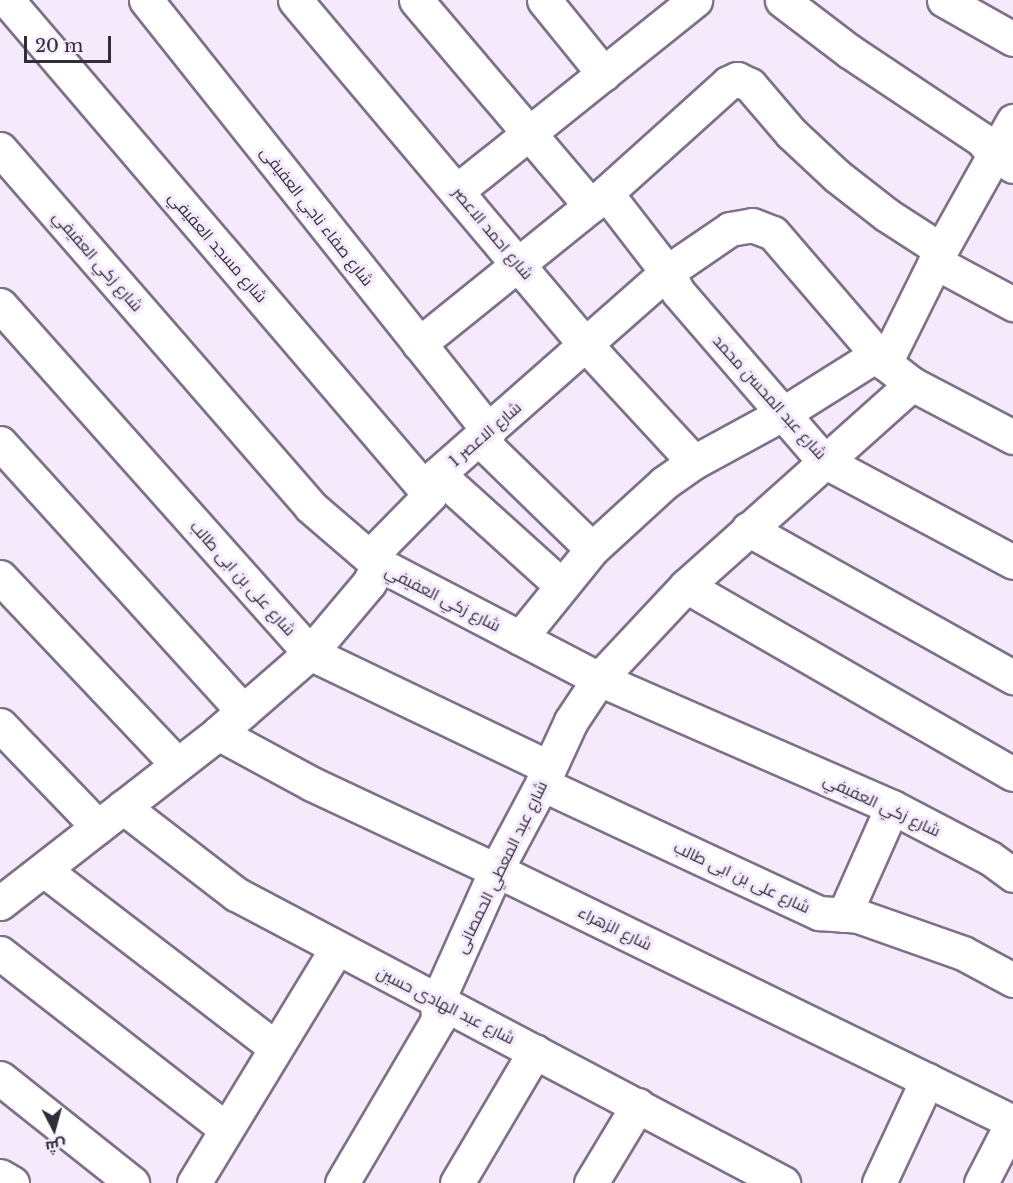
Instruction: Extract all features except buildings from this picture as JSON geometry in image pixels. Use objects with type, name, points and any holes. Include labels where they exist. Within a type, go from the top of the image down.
[{"type":"street","name":"شارع مسجد العفيفي","points":[[7,0],[434,484],[561,585]]},
{"type":"street","name":"شارع صفاء ناجي العفيفى","points":[[146,0],[419,344],[484,436],[592,549]]},
{"type":"street","name":"شارع احمد الاعصر","points":[[295,0],[458,190],[586,345],[694,462]]},
{"type":"street","name":"شارع عبد المحسن محمد","points":[[417,0],[530,133],[667,272],[678,292],[825,461],[1013,562]]},
{"type":"street","points":[[544,0],[604,74]]},
{"type":"street","points":[[782,0],[849,51],[981,139],[1004,160]]},
{"type":"street","points":[[944,0],[1013,39]]},
{"type":"street","points":[[458,190],[604,74],[679,5]]},
{"type":"street","points":[[419,344],[598,200],[728,83],[737,80],[746,82],[791,132],[837,176],[938,256],[1013,304]]},
{"type":"street","points":[[520,638],[592,549],[639,504],[694,462],[881,359],[938,256],[1004,160],[1013,121]]},
{"type":"street","name":"شارع زكي العفيفي","points":[[0,149],[311,507],[375,562],[599,678],[892,807],[990,858],[1013,875]]},
{"type":"street","name":"شارع الاعصر 1","points":[[1,902],[176,763],[218,733],[310,654],[369,583],[374,573],[374,556],[380,545],[434,484],[484,436],[667,272],[730,229],[741,225],[763,228],[773,233],[881,359]]},
{"type":"street","name":"شارع على بن ابى طالب","points":[[0,304],[310,654],[808,909],[819,913],[858,916],[963,952],[1013,980]]},
{"type":"street","points":[[881,359],[912,384],[1013,437]]},
{"type":"street","name":"شارع عبد المعطي الحمصانى","points":[[342,1183],[438,1020],[437,1002],[496,870],[571,721],[599,678],[686,586],[912,384]]},
{"type":"street","points":[[0,443],[243,711]]},
{"type":"street","points":[[748,529],[1013,677]]},
{"type":"street","points":[[0,577],[176,763]]},
{"type":"street","points":[[686,586],[1013,774]]},
{"type":"street","points":[[0,725],[98,827]]},
{"type":"street","name":"شارع الزهراء","points":[[218,733],[312,784],[496,870],[1013,1121]]},
{"type":"street","name":"شارع عبد الهادى حسين","points":[[123,807],[220,884],[437,1002],[535,1051],[783,1183]]},
{"type":"street","points":[[844,915],[892,807]]},
{"type":"street","points":[[44,870],[276,1048]]},
{"type":"street","points":[[194,1183],[337,948]]},
{"type":"street","points":[[0,953],[226,1129]]},
{"type":"street","points":[[457,1183],[535,1051]]},
{"type":"street","points":[[0,1078],[132,1183]]},
{"type":"street","points":[[879,1183],[927,1080]]},
{"type":"street","points":[[591,1183],[638,1105]]},
{"type":"street","points":[[981,1183],[1013,1121]]},
{"type":"street","points":[[0,1176],[12,1183]]}]
